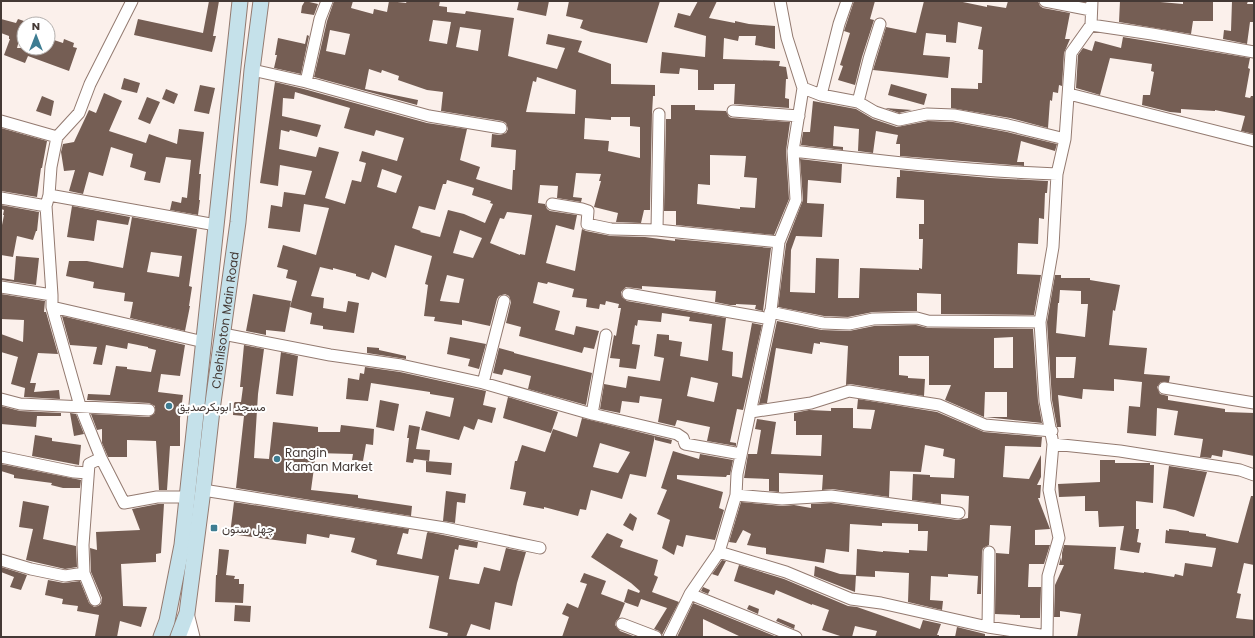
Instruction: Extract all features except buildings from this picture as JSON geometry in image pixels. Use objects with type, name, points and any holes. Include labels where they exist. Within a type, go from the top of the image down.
[{"type":"main road","name":"Chehilsoton Main Road","points":[[161,637],[167,621],[182,545],[188,497],[240,1]]},
{"type":"main road","name":"Chehilsoton Main Road","points":[[178,637],[187,613],[212,410],[238,222],[252,70],[261,1]]},
{"type":"street","points":[[132,1],[90,84],[79,113],[57,137],[51,167],[49,195],[46,206],[52,307],[80,406],[101,458],[124,503],[157,497],[188,497]]},
{"type":"street","points":[[306,82],[320,19],[327,1]]},
{"type":"street","points":[[669,637],[690,594],[719,552],[736,495],[737,474],[770,315],[779,242],[796,200],[793,151],[803,88],[787,38],[780,1]]},
{"type":"street","points":[[821,95],[839,24],[847,1]]},
{"type":"street","points":[[719,552],[786,572],[851,599],[881,603],[988,627],[1047,636],[1048,576],[1059,538],[1049,490],[1053,444],[1052,431],[1045,401],[1040,322],[1053,247],[1057,174],[1065,139],[1071,53],[1091,25],[1092,6],[1045,1]]},
{"type":"street","points":[[858,102],[880,24]]},
{"type":"street","points":[[1091,25],[1254,52]]},
{"type":"street","points":[[252,70],[306,82],[429,116],[501,128]]},
{"type":"street","points":[[803,88],[821,95],[858,102],[875,112],[899,120],[927,114],[954,116],[1008,125],[1065,139]]},
{"type":"street","points":[[1069,94],[1254,141]]},
{"type":"street","points":[[733,111],[799,116]]},
{"type":"street","points":[[657,230],[659,114]]},
{"type":"street","points":[[1,121],[57,137]]},
{"type":"street","points":[[793,151],[925,166],[998,172],[1057,174]]},
{"type":"street","points":[[49,195],[216,225]]},
{"type":"street","points":[[1,198],[46,206]]},
{"type":"street","points":[[552,204],[588,211],[587,224],[611,229],[657,230],[779,242]]},
{"type":"street","points":[[1,287],[52,295]]},
{"type":"street","points":[[628,294],[823,323],[849,324],[873,319],[917,318],[928,321],[1040,322]]},
{"type":"street","points":[[482,383],[504,301]]},
{"type":"street","points":[[52,307],[204,342]]},
{"type":"street","points":[[223,334],[330,355],[401,365],[482,383],[592,414],[677,434],[683,438],[685,444],[741,454]]},
{"type":"street","points":[[592,414],[606,335]]},
{"type":"street","points":[[1164,388],[1254,403]]},
{"type":"street","points":[[751,412],[811,403],[849,391],[939,405],[985,425],[1052,431]]},
{"type":"street","points":[[1,400],[20,404],[149,410]]},
{"type":"street","points":[[1053,444],[1120,452],[1240,470],[1254,475]]},
{"type":"street","points":[[1,457],[74,472],[88,473]]},
{"type":"street","points":[[95,600],[84,573],[84,545],[89,464],[101,458]]},
{"type":"street","points":[[203,490],[445,528],[540,548]]},
{"type":"street","points":[[736,495],[782,499],[831,496],[959,513]]},
{"type":"street","points":[[988,627],[989,552]]},
{"type":"street","points":[[1,560],[31,569],[65,576],[84,573]]},
{"type":"street","points":[[690,594],[796,637]]},
{"type":"street","points":[[187,613],[194,637]]},
{"type":"street","points":[[622,624],[656,637]]},
{"type":"place","name":"مسجد ابوبکرصدیق","points":[[169,406]]},
{"type":"place","name":"Rangin Kaman Market","points":[[277,459]]},
{"type":"place","name":"چهل ستون","points":[[214,528]]}]
